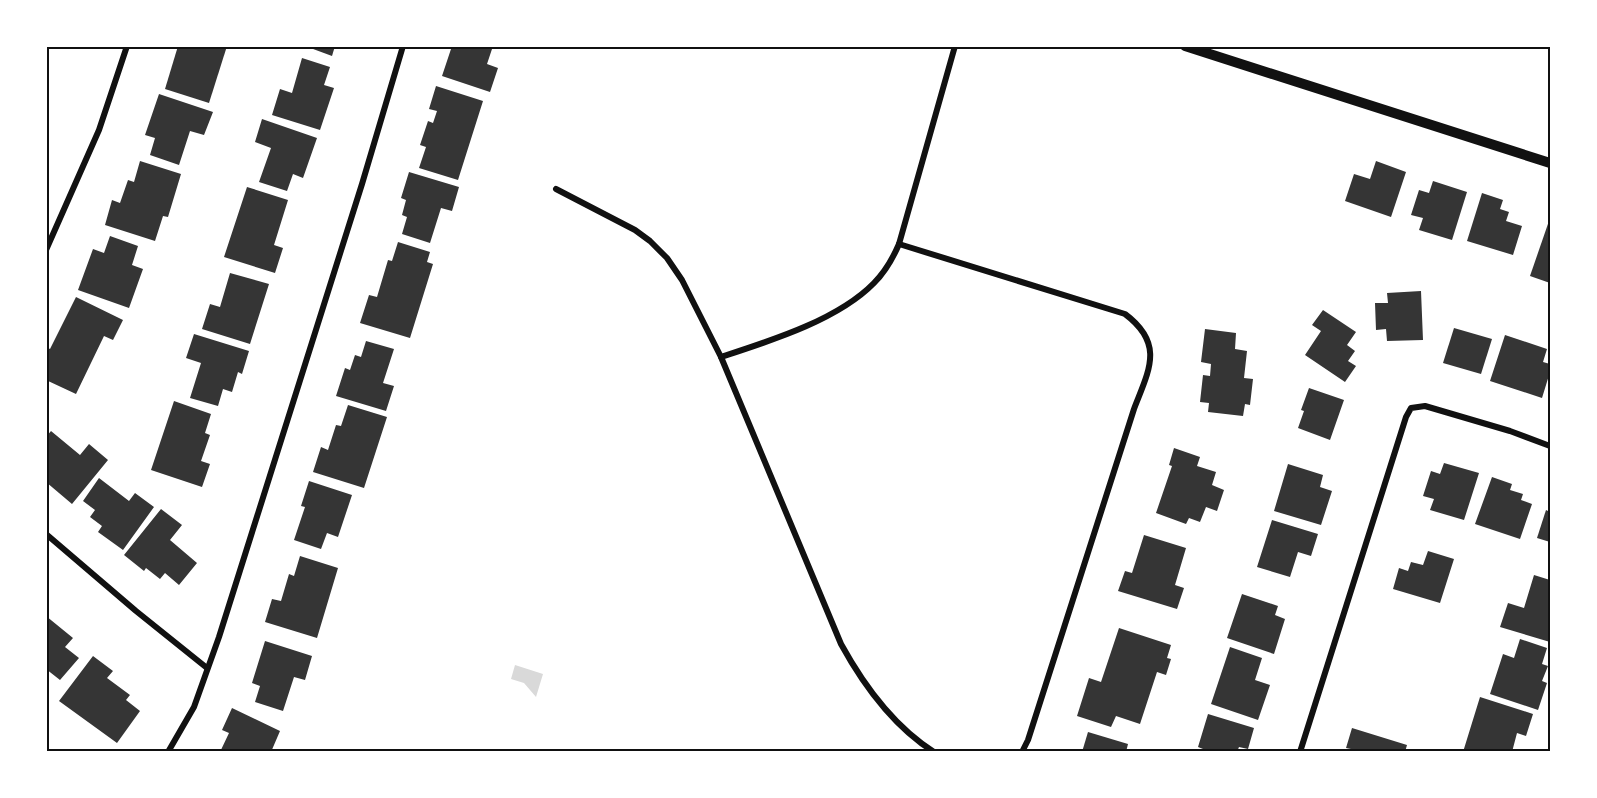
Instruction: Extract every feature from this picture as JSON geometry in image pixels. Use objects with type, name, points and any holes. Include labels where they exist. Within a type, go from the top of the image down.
[{"type":"street","points":[[46,250],[99,130],[127,46]]},
{"type":"street","points":[[168,752],[194,707],[207,668],[362,184],[403,46]]},
{"type":"street","points":[[721,357],[787,334],[847,305],[884,273],[899,244],[955,46]]},
{"type":"street","points":[[1185,46],[1551,163]]},
{"type":"street","points":[[556,189],[635,230],[667,258],[682,280],[721,357],[841,644],[860,677],[904,730],[934,752]]},
{"type":"street","points":[[899,244],[1125,314],[1143,329],[1150,346],[1150,362],[1028,740],[1022,752]]},
{"type":"street","points":[[1300,752],[1402,428],[1411,408],[1425,406],[1510,431],[1551,446]]},
{"type":"street","points":[[46,534],[207,668]]},
{"type":"shaded area","points":[[515,665],[543,674],[536,697],[524,683],[511,679]]},
{"type":"building","points":[[178,46],[227,46],[209,103],[165,89]]},
{"type":"building","points":[[305,46],[335,46],[332,56]]},
{"type":"building","points":[[452,46],[493,46],[487,64],[498,68],[490,92],[442,76]]},
{"type":"building","points":[[302,58],[330,67],[324,85],[334,88],[320,130],[272,115],[280,89],[292,93]]},
{"type":"building","points":[[436,86],[483,101],[458,180],[419,168],[426,147],[420,145],[428,121],[433,123],[437,111],[429,109]]},
{"type":"building","points":[[159,94],[213,112],[204,135],[190,131],[179,165],[150,155],[155,138],[145,135]]},
{"type":"building","points":[[262,119],[317,138],[303,178],[293,174],[287,191],[259,182],[271,148],[255,142]]},
{"type":"building","points":[[140,161],[181,174],[168,217],[163,216],[155,241],[105,225],[112,200],[120,203],[128,180],[134,182]]},
{"type":"building","points":[[1376,161],[1406,172],[1391,217],[1345,201],[1354,174],[1370,179]]},
{"type":"building","points":[[409,172],[459,187],[452,211],[441,208],[430,243],[402,234],[407,217],[402,215],[406,200],[401,198]]},
{"type":"building","points":[[1433,181],[1467,192],[1452,240],[1419,230],[1423,218],[1411,215],[1419,190],[1429,193]]},
{"type":"building","points":[[247,187],[288,200],[274,245],[283,248],[275,273],[224,257]]},
{"type":"building","points":[[1482,193],[1503,200],[1500,209],[1509,212],[1506,221],[1522,226],[1513,255],[1467,241]]},
{"type":"building","points":[[1550,218],[1550,283],[1530,276]]},
{"type":"building","points":[[110,236],[138,246],[132,265],[143,269],[129,308],[78,290],[93,249],[104,253]]},
{"type":"building","points":[[398,242],[430,252],[427,262],[433,264],[410,338],[360,323],[369,295],[377,297],[388,260],[392,261]]},
{"type":"building","points":[[230,273],[269,284],[250,344],[202,329],[210,304],[220,307]]},
{"type":"building","points":[[1421,291],[1423,340],[1387,341],[1386,329],[1376,330],[1375,303],[1388,303],[1387,293]]},
{"type":"building","points":[[76,297],[123,320],[113,340],[104,336],[76,394],[46,380],[46,347],[50,349]]},
{"type":"building","points":[[1323,310],[1356,332],[1347,345],[1355,351],[1348,361],[1356,366],[1345,382],[1305,355],[1321,331],[1312,325]]},
{"type":"building","points":[[1454,328],[1492,339],[1481,374],[1443,363]]},
{"type":"building","points":[[1205,329],[1236,333],[1235,349],[1247,351],[1244,378],[1253,379],[1250,405],[1245,404],[1243,416],[1208,412],[1209,403],[1200,402],[1203,375],[1210,376],[1211,364],[1201,362]]},
{"type":"building","points":[[194,334],[249,351],[242,374],[238,372],[232,392],[223,389],[218,406],[190,398],[201,363],[186,358]]},
{"type":"building","points":[[1505,335],[1547,349],[1543,362],[1550,364],[1550,372],[1542,398],[1490,381]]},
{"type":"building","points":[[366,341],[394,349],[383,383],[394,386],[386,411],[336,396],[345,368],[350,370],[355,355],[361,357]]},
{"type":"building","points":[[1309,388],[1344,400],[1330,440],[1298,428],[1304,411],[1301,410]]},
{"type":"building","points":[[174,401],[211,414],[205,433],[210,435],[201,461],[210,464],[202,487],[151,470]]},
{"type":"building","points":[[348,405],[387,417],[364,488],[313,472],[321,447],[328,450],[336,425],[341,426]]},
{"type":"building","points":[[51,431],[80,455],[89,444],[108,460],[72,504],[46,482],[46,437]]},
{"type":"building","points":[[1174,448],[1200,457],[1197,466],[1216,472],[1212,485],[1224,490],[1217,511],[1206,507],[1200,522],[1189,518],[1186,524],[1156,513],[1172,466],[1169,465]]},
{"type":"building","points":[[1444,463],[1479,473],[1464,520],[1430,510],[1434,499],[1423,496],[1431,471],[1440,474]]},
{"type":"building","points":[[1288,464],[1323,475],[1320,487],[1332,491],[1321,525],[1274,511]]},
{"type":"building","points":[[1492,477],[1512,484],[1510,490],[1523,494],[1521,500],[1532,504],[1520,539],[1475,524]]},
{"type":"building","points":[[99,478],[129,501],[135,493],[154,507],[123,550],[98,532],[102,526],[90,517],[95,510],[83,501]]},
{"type":"building","points":[[309,481],[352,495],[338,537],[327,533],[321,549],[294,540],[305,507],[301,506]]},
{"type":"building","points":[[161,509],[182,525],[170,540],[197,563],[179,585],[165,573],[160,579],[146,568],[144,571],[124,555]]},
{"type":"building","points":[[1546,510],[1550,512],[1550,542],[1537,538]]},
{"type":"building","points":[[1272,520],[1318,534],[1311,556],[1298,552],[1290,577],[1257,567]]},
{"type":"building","points":[[1144,535],[1186,548],[1175,585],[1184,588],[1177,609],[1118,591],[1125,571],[1132,573]]},
{"type":"building","points":[[1428,551],[1454,559],[1440,603],[1393,589],[1399,568],[1408,571],[1411,562],[1423,565]]},
{"type":"building","points":[[300,556],[338,568],[317,638],[265,622],[272,599],[281,601],[289,574],[294,576]]},
{"type":"building","points":[[1534,575],[1550,580],[1550,642],[1500,627],[1508,603],[1524,608]]},
{"type":"building","points":[[1242,594],[1278,606],[1275,615],[1285,619],[1274,654],[1227,638]]},
{"type":"building","points":[[46,616],[73,638],[65,647],[79,658],[60,680],[46,669]]},
{"type":"building","points":[[1119,628],[1171,645],[1167,658],[1171,659],[1166,675],[1157,672],[1140,724],[1116,716],[1111,727],[1077,716],[1089,678],[1101,682]]},
{"type":"building","points":[[1520,639],[1547,648],[1542,664],[1548,666],[1542,681],[1547,683],[1538,710],[1490,694],[1503,654],[1514,658]]},
{"type":"building","points":[[265,641],[312,656],[305,680],[294,677],[283,711],[255,702],[260,686],[252,683]]},
{"type":"building","points":[[1230,647],[1262,658],[1255,680],[1270,685],[1258,720],[1211,704]]},
{"type":"building","points":[[93,656],[113,671],[107,678],[130,695],[126,700],[140,711],[117,743],[59,701]]},
{"type":"building","points":[[1480,697],[1533,714],[1526,736],[1517,733],[1512,752],[1463,752]]},
{"type":"building","points":[[232,708],[280,731],[271,752],[220,752],[229,733],[222,730]]},
{"type":"building","points":[[1208,714],[1254,728],[1248,749],[1239,747],[1237,752],[1202,752],[1203,749],[1198,747]]},
{"type":"building","points":[[1352,728],[1407,745],[1405,752],[1351,752],[1351,749],[1346,748]]},
{"type":"building","points":[[1088,732],[1128,744],[1126,752],[1082,752]]}]
